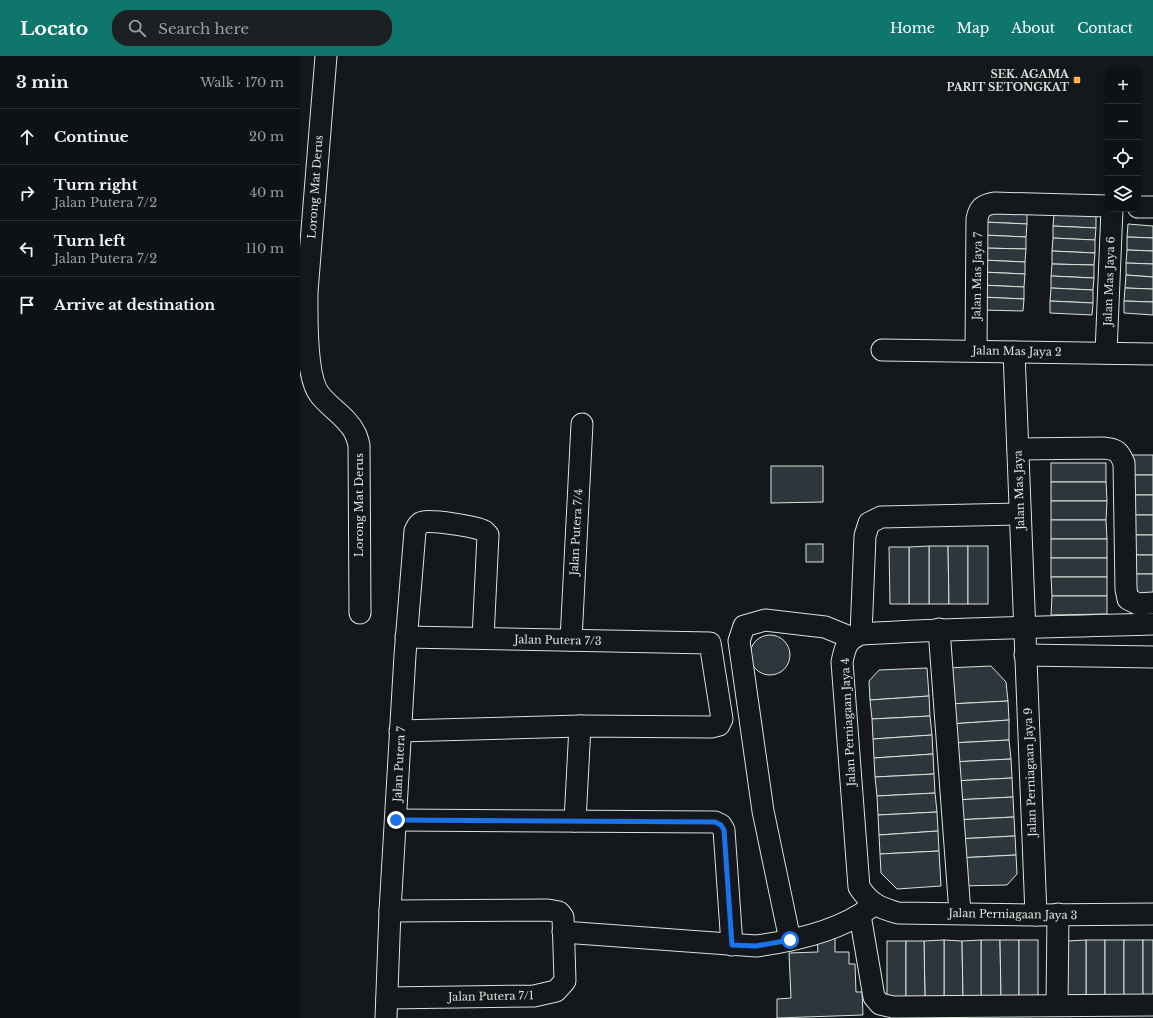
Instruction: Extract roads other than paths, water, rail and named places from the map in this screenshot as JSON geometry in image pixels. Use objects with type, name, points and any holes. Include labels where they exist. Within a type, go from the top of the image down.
[{"type":"street","name":"Lorong Mat Derus","points":[[326,56],[307,292],[310,364],[313,384],[319,394],[355,432],[359,445],[360,613]]},
{"type":"street","name":"Jalan Mas Jaya 7","points":[[976,350],[977,218],[979,210],[985,204],[994,203],[1105,206]]},
{"type":"street","points":[[1141,206],[1153,207]]},
{"type":"street","name":"Jalan Mas Jaya 6","points":[[1106,353],[1112,212]]},
{"type":"street","name":"Jalan Mas Jaya 2","points":[[882,350],[976,350],[1153,354]]},
{"type":"street","name":"Jalan Mas Jaya","points":[[1014,352],[1024,628]]},
{"type":"street","name":"Jalan Putera 7/4","points":[[571,640],[582,424]]},
{"type":"street","points":[[1018,449],[1112,448],[1120,453],[1124,463],[1126,589],[1128,599],[1138,604],[1153,603]]},
{"type":"street","points":[[856,636],[865,536],[869,523],[881,517],[1020,514]]},
{"type":"street","name":"Jalan Putera 7","points":[[387,1008],[390,911],[406,637],[415,531],[418,524],[430,522],[470,527],[484,531],[488,535],[483,638]]},
{"type":"street","points":[[790,940],[763,812],[739,641],[744,626],[765,620],[825,627],[856,636],[939,629],[1153,624]]},
{"type":"street","name":"Jalan Perniagaan Jaya 9","points":[[1024,628],[1036,915]]},
{"type":"street","points":[[939,629],[960,913]]},
{"type":"street","name":"Jalan Perniagaan Jaya 4","points":[[856,636],[845,648],[842,662],[859,887],[864,895],[867,910]]},
{"type":"street","name":"Jalan Putera 7/3","points":[[406,637],[710,643],[722,719],[719,725],[711,727],[580,726]]},
{"type":"street","points":[[1025,655],[1153,657]]},
{"type":"street","points":[[400,731],[580,726],[575,821]]},
{"type":"street","points":[[396,820],[709,821],[721,825],[724,830],[732,945]]},
{"type":"street","name":"Jalan Putera 7/1","points":[[387,1008],[534,996],[556,991],[565,981],[563,917],[559,912],[548,910],[390,911]]},
{"type":"street","points":[[563,932],[756,946],[790,940],[823,931],[867,910],[874,997],[880,1004],[893,1007],[1153,1005]]},
{"type":"street","name":"Jalan Perniagaan Jaya 3","points":[[867,910],[1036,915],[1153,914]]},
{"type":"street","points":[[1057,1005],[1058,914]]},
{"type":"place","name":"SEK. AGAMA PARIT SETONGKAT","points":[[1077,80]]}]
